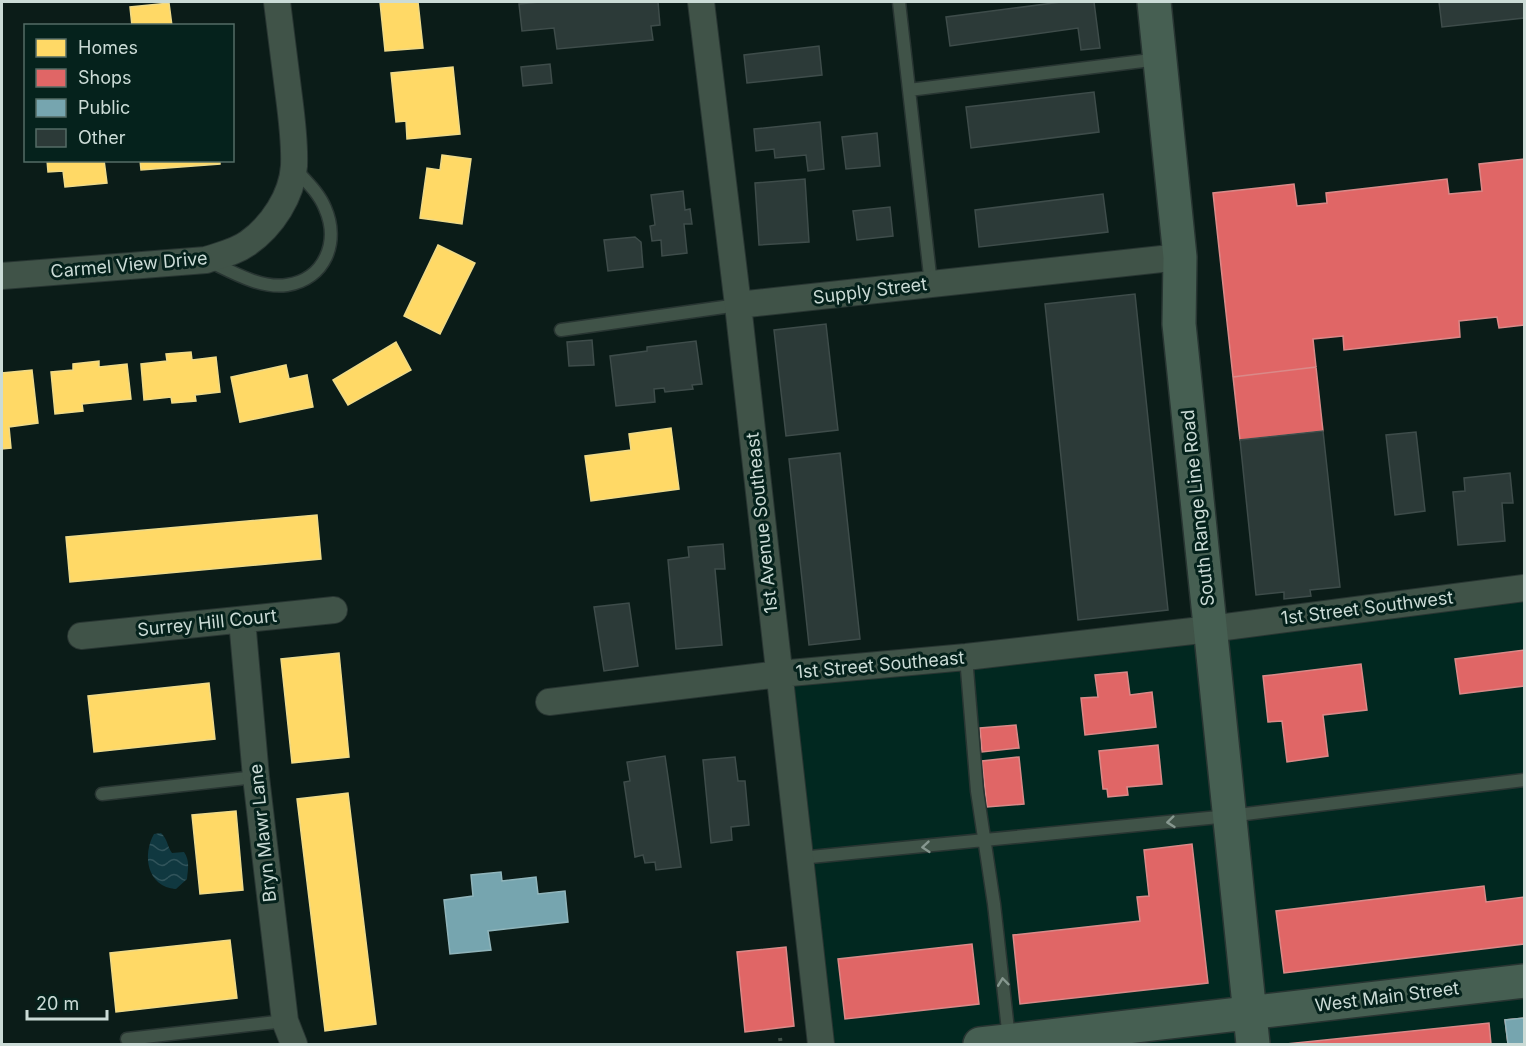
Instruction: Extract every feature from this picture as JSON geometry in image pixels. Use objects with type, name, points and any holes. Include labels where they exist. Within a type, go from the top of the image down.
[{"type":"main road","name":"South Range Line Road","points":[[1154,2],[1180,257],[1179,324],[1251,1029]]},
{"type":"main road","name":"West Main Street","points":[[995,1042],[1251,1029],[1524,981]]},
{"type":"street","name":"Carmel View Drive","points":[[2,276],[206,260],[230,253],[248,243],[270,222],[283,204],[291,186],[294,168],[294,143],[278,2]]},
{"type":"street","name":"1st Avenue Southeast","points":[[701,2],[738,304],[821,1044]]},
{"type":"street","name":"Supply Street","points":[[738,304],[1180,257]]},
{"type":"street","name":"1st Street Southwest","points":[[1210,629],[1524,588]]},
{"type":"street","name":"Surrey Hill Court","points":[[81,636],[334,610]]},
{"type":"street","name":"Bryn Mawr Lane","points":[[242,620],[256,777],[285,1021],[294,1044]]},
{"type":"street","name":"1st Street Southeast","points":[[549,702],[779,674],[966,657],[1210,629]]},
{"type":"lane","points":[[899,2],[931,284]]},
{"type":"lane","points":[[909,90],[1160,59]]},
{"type":"lane","points":[[206,260],[263,284],[287,285],[308,278],[324,264],[331,245],[331,228],[326,209],[318,195],[294,168]]},
{"type":"lane","name":"Supply Street","points":[[561,330],[738,304]]},
{"type":"lane","points":[[966,657],[971,736],[994,904],[995,1042]]},
{"type":"lane","points":[[102,794],[256,777]]},
{"type":"lane","points":[[800,858],[1229,816],[1524,780]]},
{"type":"lane","points":[[127,1039],[285,1021]]},
{"type":"path","points":[[780,1038],[781,1044]]},
{"type":"shaded area","points":[[1524,594],[1524,1044],[833,1044],[788,684]]},
{"type":"water","points":[[161,833],[172,853],[184,852],[187,859],[187,879],[176,889],[159,883],[150,869],[148,851],[150,842],[154,834]]},
{"type":"building: Homes","points":[[380,2],[418,2],[423,48],[385,51]]},
{"type":"building: Homes","points":[[169,3],[172,24],[132,24],[130,7]]},
{"type":"building: Homes","points":[[453,67],[460,134],[407,139],[406,121],[396,122],[391,73]]},
{"type":"building: Homes","points":[[442,155],[471,159],[462,224],[420,218],[427,168],[440,170]]},
{"type":"building: Homes","points":[[47,162],[104,162],[107,183],[65,187],[63,171],[48,172]]},
{"type":"building: Homes","points":[[140,162],[220,162],[220,164],[141,170]]},
{"type":"building: Homes","points":[[438,245],[475,263],[440,334],[404,316]]},
{"type":"building: Homes","points":[[396,342],[411,370],[348,405],[333,380]]},
{"type":"building: Homes","points":[[191,352],[192,360],[216,357],[220,392],[195,395],[196,401],[172,403],[171,397],[144,400],[141,364],[167,361],[166,354]]},
{"type":"building: Homes","points":[[99,361],[99,367],[127,364],[131,399],[82,404],[83,411],[55,414],[51,372],[73,370],[73,364]]},
{"type":"building: Homes","points":[[286,365],[289,379],[307,375],[313,407],[240,422],[231,377]]},
{"type":"building: Homes","points":[[32,370],[38,423],[9,427],[11,448],[2,449],[2,373]]},
{"type":"building: Homes","points":[[671,428],[679,489],[591,501],[585,456],[631,450],[629,434]]},
{"type":"building: Homes","points":[[317,515],[321,559],[70,582],[66,537]]},
{"type":"building: Homes","points":[[339,653],[349,757],[292,763],[281,659]]},
{"type":"building: Homes","points":[[209,683],[215,739],[94,752],[88,696]]},
{"type":"building: Homes","points":[[348,793],[376,1024],[325,1031],[297,799]]},
{"type":"building: Homes","points":[[236,811],[243,890],[200,894],[192,815]]},
{"type":"building: Homes","points":[[230,940],[237,998],[116,1012],[110,953]]},
{"type":"building: Shops","points":[[1524,159],[1524,325],[1499,328],[1497,317],[1459,321],[1460,337],[1344,350],[1343,336],[1313,339],[1316,367],[1233,377],[1213,193],[1294,184],[1297,206],[1327,203],[1326,193],[1447,179],[1449,194],[1482,191],[1479,164]]},
{"type":"building: Shops","points":[[1316,367],[1323,431],[1240,440],[1233,377]]},
{"type":"building: Shops","points":[[1524,650],[1524,686],[1460,694],[1455,659]]},
{"type":"building: Shops","points":[[1361,664],[1367,710],[1323,715],[1328,756],[1287,762],[1282,721],[1268,722],[1263,676]]},
{"type":"building: Shops","points":[[1127,672],[1130,695],[1152,692],[1156,727],[1085,735],[1081,698],[1098,697],[1095,675]]},
{"type":"building: Shops","points":[[1016,725],[1019,748],[982,752],[980,728]]},
{"type":"building: Shops","points":[[1158,745],[1162,784],[1127,787],[1128,795],[1108,797],[1107,789],[1103,789],[1099,751]]},
{"type":"building: Shops","points":[[1019,757],[1024,804],[987,807],[982,761]]},
{"type":"building: Shops","points":[[1192,844],[1208,983],[1020,1004],[1013,935],[1140,921],[1137,897],[1149,896],[1144,850]]},
{"type":"building: Shops","points":[[1484,886],[1486,902],[1524,897],[1524,944],[1284,973],[1276,911]]},
{"type":"building: Shops","points":[[972,944],[979,1004],[845,1019],[838,959]]},
{"type":"building: Shops","points":[[786,947],[794,1026],[745,1032],[737,952]]},
{"type":"building: Shops","points":[[1524,1018],[1524,1044],[1508,1044],[1505,1020]]},
{"type":"building: Shops","points":[[1489,1023],[1491,1044],[1286,1044]]},
{"type":"building: Public","points":[[501,872],[502,881],[536,877],[538,894],[565,891],[568,922],[488,931],[491,950],[450,954],[444,900],[473,896],[471,875]]},
{"type":"building: Public","points":[[1524,1018],[1524,1044],[1508,1044],[1505,1020]]},
{"type":"building: Other","points":[[658,2],[660,25],[651,26],[653,40],[557,49],[554,28],[522,31],[519,4]]},
{"type":"building: Other","points":[[1061,2],[1094,2],[1100,48],[1081,50],[1078,28],[950,46],[946,17]]},
{"type":"building: Other","points":[[1439,2],[1524,2],[1524,18],[1442,27]]},
{"type":"building: Other","points":[[819,46],[822,75],[747,83],[744,55]]},
{"type":"building: Other","points":[[550,64],[552,83],[523,86],[521,67]]},
{"type":"building: Other","points":[[1094,92],[1099,132],[971,148],[966,107]]},
{"type":"building: Other","points":[[820,122],[824,169],[808,171],[806,155],[775,158],[774,149],[756,151],[754,129]]},
{"type":"building: Other","points":[[877,133],[880,166],[846,169],[842,137]]},
{"type":"building: Other","points":[[805,179],[809,242],[759,245],[755,183]]},
{"type":"building: Other","points":[[683,191],[685,210],[690,209],[692,224],[684,224],[687,253],[662,256],[661,240],[652,241],[650,226],[655,225],[651,195]]},
{"type":"building: Other","points":[[1103,194],[1108,232],[979,247],[975,210]]},
{"type":"building: Other","points":[[890,207],[893,236],[857,240],[853,211]]},
{"type":"building: Other","points":[[635,237],[641,242],[643,267],[608,271],[604,240]]},
{"type":"building: Other","points":[[1135,294],[1168,610],[1078,620],[1045,304]]},
{"type":"building: Other","points":[[826,324],[838,430],[786,436],[774,330]]},
{"type":"building: Other","points":[[592,340],[594,365],[569,366],[567,342]]},
{"type":"building: Other","points":[[696,341],[702,384],[692,385],[693,389],[665,392],[664,388],[654,389],[655,402],[616,406],[610,356],[647,351],[647,347]]},
{"type":"building: Other","points":[[1323,431],[1340,587],[1310,590],[1311,596],[1284,599],[1284,592],[1256,595],[1240,440]]},
{"type":"building: Other","points":[[1416,432],[1425,511],[1395,515],[1386,435]]},
{"type":"building: Other","points":[[840,453],[860,639],[809,645],[789,459]]},
{"type":"building: Other","points":[[1510,473],[1513,503],[1502,503],[1505,541],[1458,545],[1453,492],[1465,491],[1464,478]]},
{"type":"building: Other","points":[[723,544],[725,569],[715,569],[722,645],[676,649],[668,560],[689,557],[688,547]]},
{"type":"building: Other","points":[[629,603],[638,666],[604,671],[594,607]]},
{"type":"building: Other","points":[[665,756],[681,867],[656,870],[655,862],[645,863],[643,855],[635,857],[624,782],[630,781],[627,762]]},
{"type":"building: Other","points":[[735,757],[738,781],[745,781],[749,825],[731,827],[732,840],[711,843],[703,760]]}]
